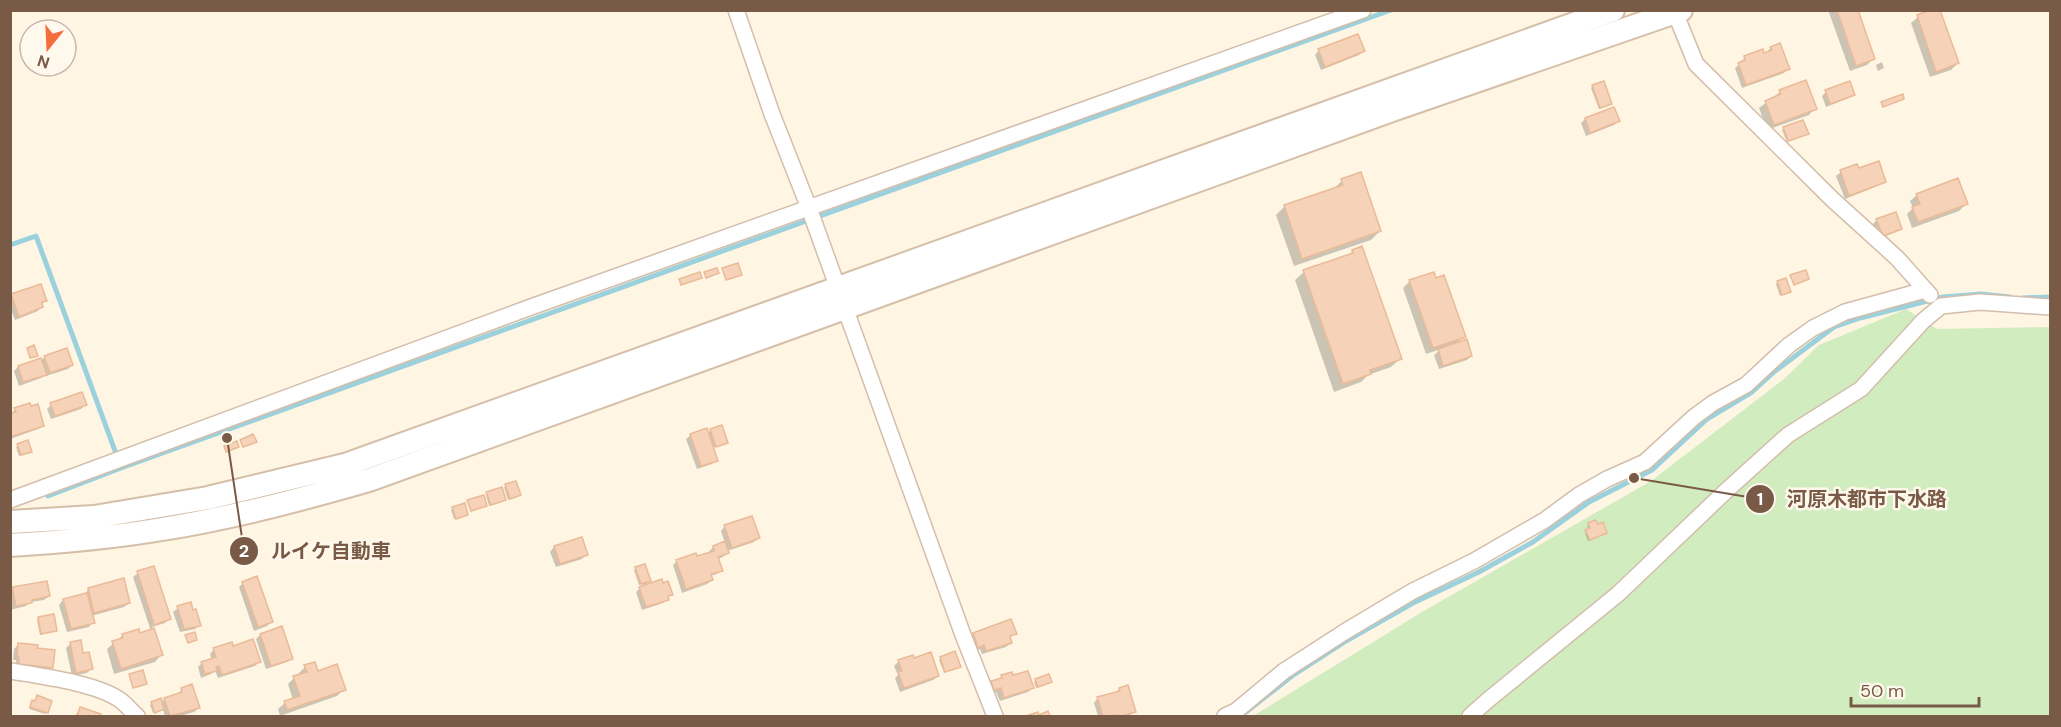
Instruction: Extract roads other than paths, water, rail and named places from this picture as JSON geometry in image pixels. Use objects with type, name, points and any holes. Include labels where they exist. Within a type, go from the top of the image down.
[{"type":"street","points":[[736,10],[958,624],[995,717]]},
{"type":"street","points":[[10,500],[531,307],[1363,10]]},
{"type":"street","points":[[10,545],[84,540],[158,530],[289,503],[369,480],[570,408],[841,298],[1612,10]]},
{"type":"street","points":[[10,522],[94,517],[197,500],[345,465],[841,298],[1677,11],[1696,64],[1832,199],[1897,258],[1941,306]]},
{"type":"street","points":[[1225,717],[1236,711],[1284,670],[1346,631],[1413,591],[1474,561],[1535,526],[1606,479],[1645,462],[1694,417],[1713,403],[1746,385],[1789,345],[1813,328],[1845,312],[1925,290]]},
{"type":"street","points":[[1470,717],[1503,687],[1617,594],[1788,435],[1861,389],[1923,321],[1941,306],[1980,302],[2050,307]]},
{"type":"street","points":[[10,671],[95,689],[119,699],[137,717]]},
{"type":"waterway","points":[[121,468],[1391,10]]},
{"type":"waterway","points":[[10,245],[36,236],[118,459]]},
{"type":"waterway","points":[[1241,716],[1292,676],[1346,641],[1413,603],[1479,572],[1533,542],[1589,502],[1652,470],[1707,419],[1752,392],[1775,371],[1834,327],[1943,297],[1981,294],[2010,297]]},
{"type":"waterway","points":[[2022,298],[2050,297]]},
{"type":"waterway","points":[[48,496],[121,468]]},
{"type":"place","name":"ルイケ自動車","points":[[227,438]]},
{"type":"place","name":"河原木都市下水路","points":[[1634,478]]}]
